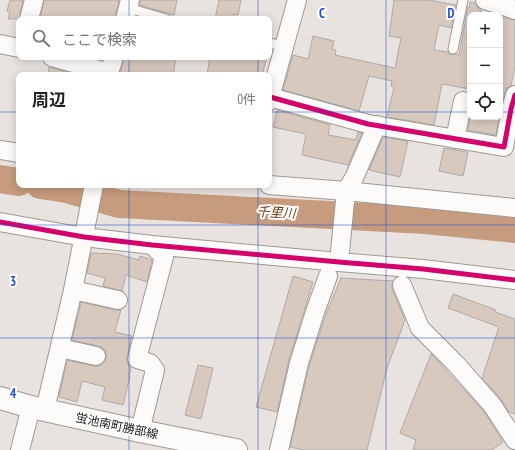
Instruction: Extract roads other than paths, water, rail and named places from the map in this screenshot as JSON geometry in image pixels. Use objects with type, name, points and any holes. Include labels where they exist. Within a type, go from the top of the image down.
[{"type":"street","points":[[30,16],[34,0]]},
{"type":"street","points":[[272,79],[277,45],[297,0]]},
{"type":"street","points":[[485,0],[515,10]]},
{"type":"street","points":[[0,44],[16,47]]},
{"type":"street","points":[[68,60],[112,68]]},
{"type":"street","points":[[272,100],[377,126],[504,147],[510,109],[515,95]]},
{"type":"street","points":[[455,139],[463,101]]},
{"type":"street","points":[[279,450],[299,363],[315,312],[334,269],[346,191],[354,178],[377,126]]},
{"type":"street","points":[[0,150],[16,153]]},
{"type":"street","points":[[272,185],[515,208]]},
{"type":"street","points":[[20,450],[38,408],[60,348],[93,188]]},
{"type":"street","points":[[0,222],[84,237],[334,269],[423,269],[515,280]]},
{"type":"street","points":[[140,431],[155,370],[150,363],[137,359],[164,257],[152,245]]},
{"type":"street","points":[[402,285],[420,328],[456,364],[492,405],[515,440]]},
{"type":"street","points":[[73,290],[118,300]]},
{"type":"street","points":[[60,348],[96,356]]},
{"type":"street","name":"蛍池南町勝部線","points":[[0,398],[140,431],[236,450]]},
{"type":"lane","points":[[453,49],[462,0]]},
{"type":"lane","points":[[128,9],[155,16]]},
{"type":"waterway","name":"千里川","points":[[0,179],[16,182]]},
{"type":"waterway","name":"千里川","points":[[60,188],[119,204],[425,220],[515,229]]}]
